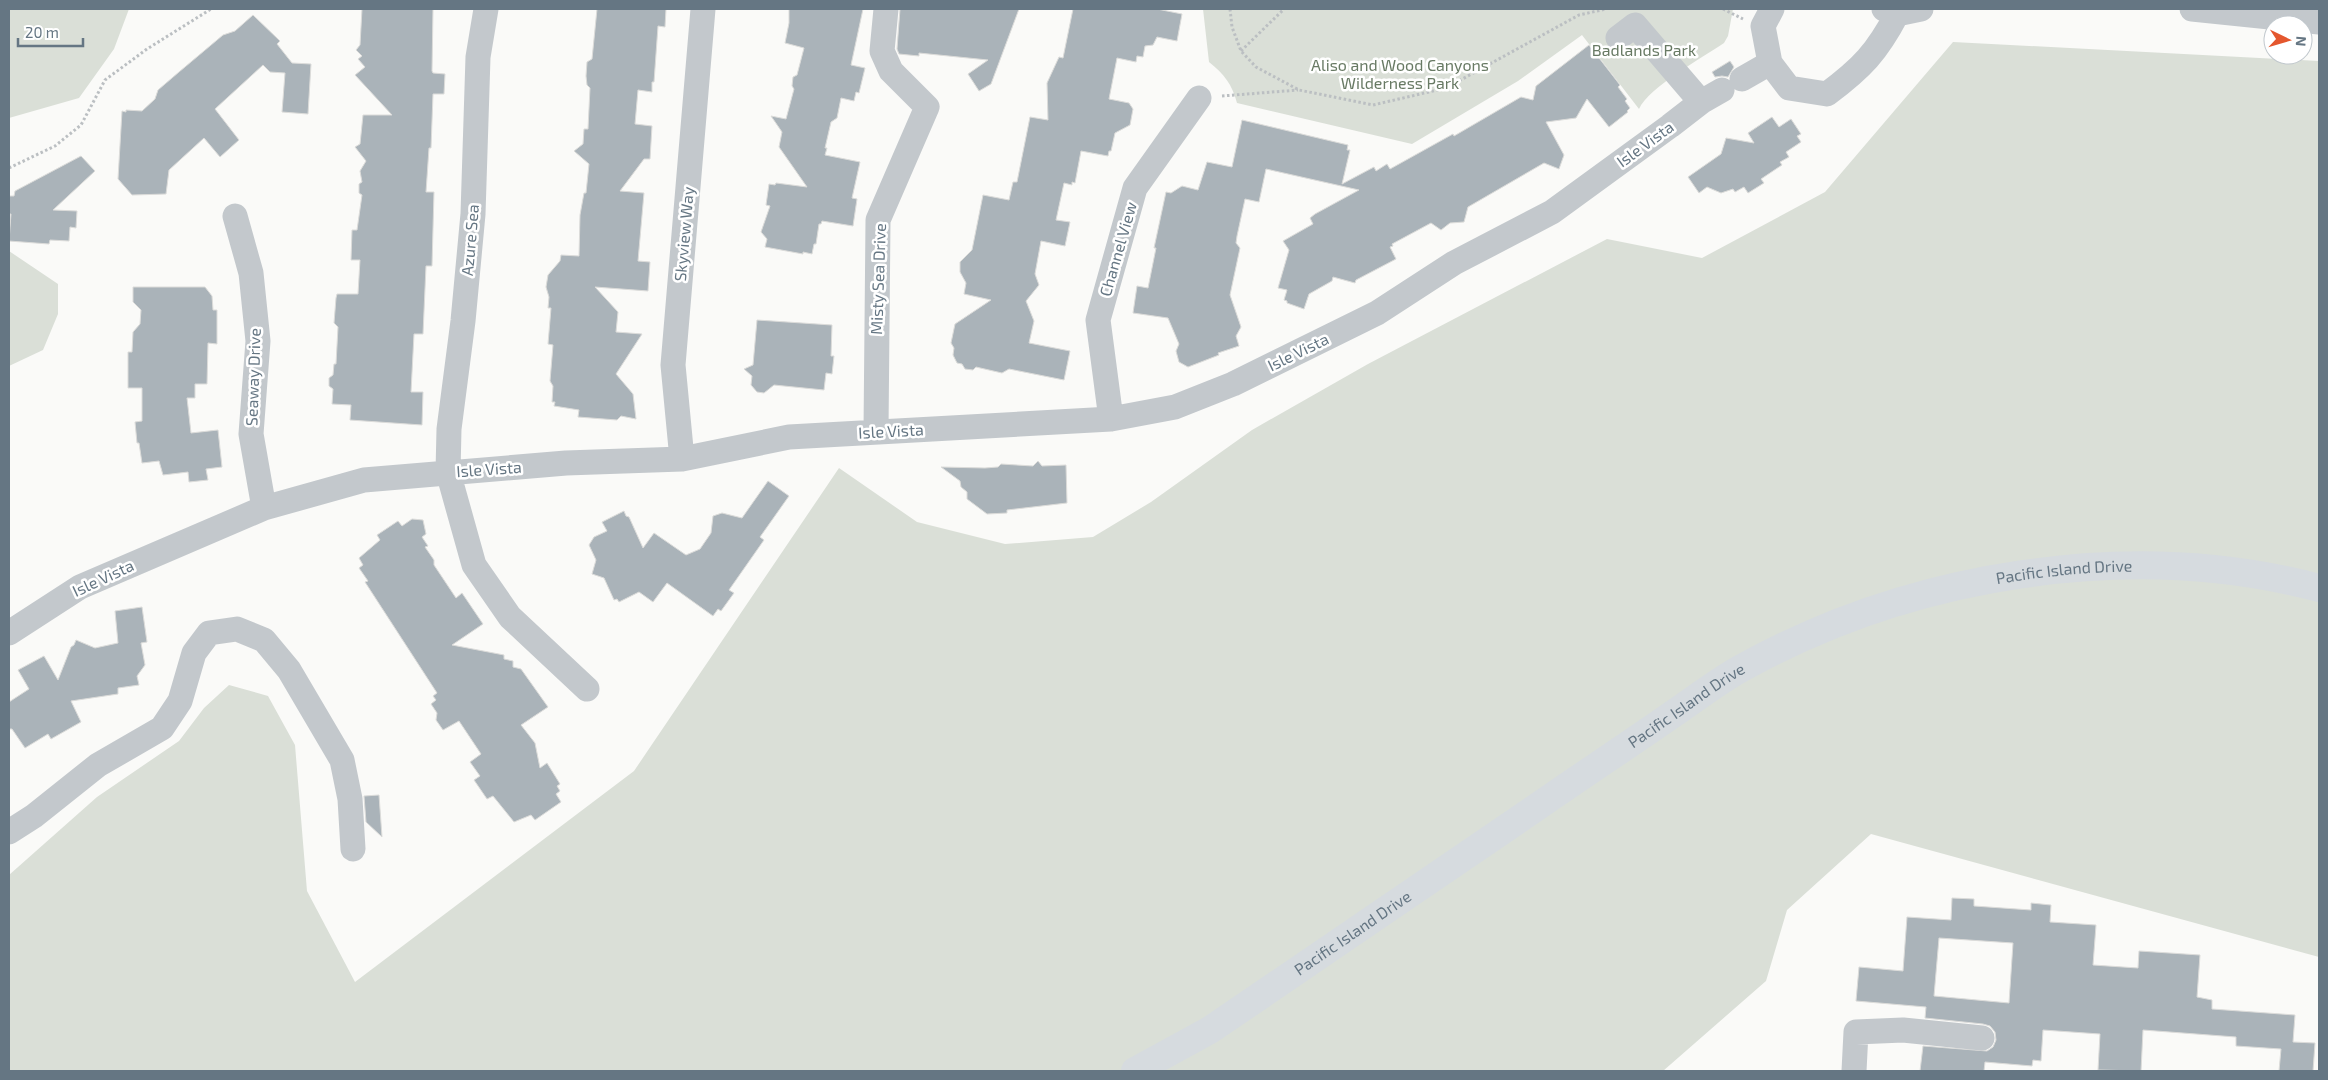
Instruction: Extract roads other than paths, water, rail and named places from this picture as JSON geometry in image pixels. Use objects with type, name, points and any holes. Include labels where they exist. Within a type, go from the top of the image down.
[{"type":"main road","name":"Pacific Island Drive","points":[[1135,1071],[1210,1030],[1739,669],[1839,622],[1944,589],[1991,578],[2114,566],[2166,566],[2230,572],[2319,588]]},
{"type":"street","name":"Azure Sea","points":[[486,9],[478,57],[472,214],[463,321],[448,429],[448,472],[474,566],[510,617],[587,689]]},
{"type":"street","name":"Skyview Way","points":[[682,459],[673,365],[704,9]]},
{"type":"street","name":"Misty Sea Drive","points":[[876,431],[878,220],[927,107],[891,71],[882,50],[886,9]]},
{"type":"street","points":[[1772,9],[1763,26],[1770,63],[1789,88],[1827,94],[1858,71],[1881,44],[1890,11],[1921,9]]},
{"type":"street","points":[[2192,9],[2319,22]]},
{"type":"street","points":[[1625,24],[1722,90]]},
{"type":"street","name":"Isle Vista","points":[[9,633],[80,587],[264,508],[364,480],[566,463],[682,459],[789,437],[1111,418],[1184,404],[1233,384],[1377,313],[1454,263],[1552,212],[1722,90],[1770,63]]},
{"type":"street","name":"Channel View","points":[[1111,418],[1098,320],[1135,188],[1199,98]]},
{"type":"street","name":"Seaway Drive","points":[[235,216],[251,273],[258,342],[251,434],[264,508]]},
{"type":"street","points":[[9,832],[34,816],[98,765],[162,728],[180,701],[194,653],[209,633],[237,629],[264,640],[289,670],[342,760],[350,799],[352,849]]},
{"type":"street","points":[[1854,1071],[1856,1032],[1903,1030],[1982,1038]]},
{"type":"park label","name":"Badlands Park","points":[[1644,50]]},
{"type":"park label","name":"Aliso and Wood Canyons Wilderness Park","points":[[1400,74]]}]
